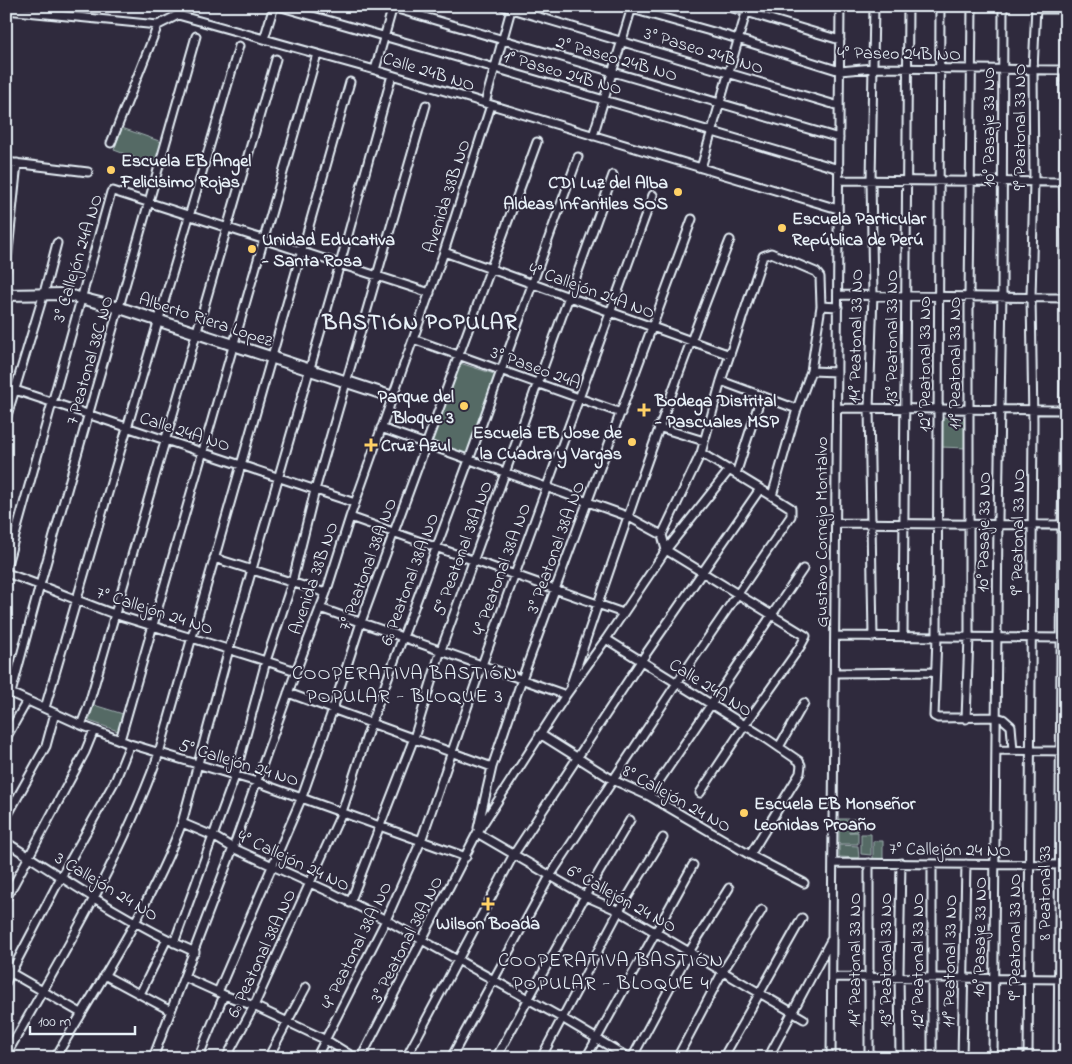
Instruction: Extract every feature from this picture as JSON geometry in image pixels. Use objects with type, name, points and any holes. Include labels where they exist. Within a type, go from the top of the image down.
[{"type":"main road","name":"Alberto Riera Lopez","points":[[6,295],[44,293],[80,297],[120,308],[392,397]]},
{"type":"street","points":[[6,10],[158,25],[178,15],[182,6]]},
{"type":"street","points":[[264,39],[274,6]]},
{"type":"street","name":"1° Paseo 24B NO","points":[[278,6],[839,169]]},
{"type":"street","name":"3° Paseo 24B NO","points":[[502,6],[839,106]]},
{"type":"street","name":"4° Paseo 24B NO","points":[[621,6],[840,71],[873,68],[1065,70]]},
{"type":"street","points":[[726,6],[747,9],[840,40]]},
{"type":"street","name":"Gustavo Cornejo Montalvo","points":[[831,1058],[840,6]]},
{"type":"street","name":"14° Peatonal 33 NO","points":[[873,637],[870,408],[873,294],[871,181],[874,6]]},
{"type":"street","name":"13° Peatonal 33 NO","points":[[903,637],[908,6]]},
{"type":"street","name":"12° Peatonal 33 NO","points":[[940,6],[938,524],[934,716],[938,718],[966,718]]},
{"type":"street","name":"11° Peatonal 33 NO","points":[[966,718],[970,524],[969,297],[972,6]]},
{"type":"street","name":"10° Pasaje 33 NO","points":[[993,1058],[1002,297],[1003,6]]},
{"type":"street","points":[[375,70],[391,7]]},
{"type":"street","name":"2° Paseo 24B NO","points":[[391,7],[839,138]]},
{"type":"street","points":[[1036,7],[1065,9]]},
{"type":"street","name":"9° Peatonal 33 NO","points":[[1028,1058],[1033,410],[1031,297],[1036,7]]},
{"type":"street","name":"Avenida 38B NO","points":[[154,1058],[195,952],[326,593],[350,516],[444,252],[488,104],[495,68],[512,8]]},
{"type":"street","points":[[593,136],[632,8]]},
{"type":"street","points":[[701,168],[747,9]]},
{"type":"street","name":"8 Peatonal 33","points":[[1058,1058],[1062,979],[1063,865],[1066,298],[1065,9]]},
{"type":"street","name":"Calle 24B NO","points":[[178,15],[375,70],[838,209]]},
{"type":"street","points":[[111,143],[158,25]]},
{"type":"street","name":"7 Peatonal 38C NO","points":[[9,692],[196,36]]},
{"type":"street","points":[[45,708],[239,46]]},
{"type":"street","points":[[120,740],[317,54]]},
{"type":"street","points":[[81,725],[276,59]]},
{"type":"street","points":[[55,1058],[135,921],[182,823],[392,75]]},
{"type":"street","points":[[6,1055],[95,897],[144,795],[159,753],[350,82]]},
{"type":"street","points":[[174,942],[235,776],[266,661],[292,583],[315,490],[426,105]]},
{"type":"street","name":"7° Peatonal 38A NO","points":[[198,1058],[221,994],[272,866],[302,797],[361,622],[536,142]]},
{"type":"street","name":"6º Peatonal 38A NO","points":[[226,1058],[254,1006],[342,812],[372,723],[578,157]]},
{"type":"street","points":[[6,162],[88,172]]},
{"type":"street","points":[[6,271],[17,163]]},
{"type":"street","name":"5° Peatonal 38A NO","points":[[350,903],[414,738],[441,650],[613,175]]},
{"type":"street","points":[[838,180],[1065,182]]},
{"type":"street","name":"3° Callejón 24A NO","points":[[6,568],[110,192],[430,293]]},
{"type":"street","name":"4° Peatonal 38A NO","points":[[316,1058],[386,920],[421,841],[482,665],[653,195]]},
{"type":"street","name":"3° Peatonal 38A NO","points":[[477,833],[492,767],[522,679],[692,219]]},
{"type":"street","points":[[320,608],[567,693],[658,427],[730,240]]},
{"type":"street","points":[[6,419],[57,243]]},
{"type":"street","name":"4° Callejón 24A NO","points":[[444,252],[730,355]]},
{"type":"street","points":[[700,792],[805,638],[804,634],[666,550],[662,535],[701,453],[730,355],[763,256],[771,254],[818,273],[821,306],[811,371],[797,410],[772,496]]},
{"type":"street","points":[[838,295],[1066,298]]},
{"type":"street","points":[[821,306],[838,307]]},
{"type":"street","name":"3° Paseo 24A","points":[[413,339],[620,413]]},
{"type":"street","points":[[811,371],[837,372]]},
{"type":"street","points":[[722,381],[797,410]]},
{"type":"street","name":"Calle 24A NO","points":[[6,387],[355,503]]},
{"type":"street","points":[[733,472],[760,397]]},
{"type":"street","points":[[837,408],[1065,410]]},
{"type":"street","points":[[658,427],[704,441]]},
{"type":"street","points":[[381,428],[627,516],[662,535]]},
{"type":"street","points":[[451,1058],[550,876],[677,683],[791,516],[791,508],[701,453]]},
{"type":"street","name":"3° Peatonal 38A NO","points":[[361,1058],[477,833],[567,693],[666,550],[733,472]]},
{"type":"street","points":[[406,1058],[514,854],[641,662],[760,489]]},
{"type":"street","points":[[350,516],[623,613]]},
{"type":"street","points":[[836,523],[1064,525]]},
{"type":"street","points":[[214,558],[326,593]]},
{"type":"street","points":[[649,796],[803,569]]},
{"type":"street","name":"7° Callejón 24 NO","points":[[6,573],[115,614],[296,671]]},
{"type":"street","points":[[836,636],[1063,638]]},
{"type":"street","name":"Calle 24A NO","points":[[606,639],[799,761],[801,765],[800,773],[750,855]]},
{"type":"street","points":[[835,673],[935,672]]},
{"type":"street","name":"5° Callejón 24 NO","points":[[9,692],[27,702],[130,744],[302,797],[466,857]]},
{"type":"street","points":[[288,693],[492,767]]},
{"type":"street","points":[[6,738],[27,702]]},
{"type":"street","points":[[779,747],[804,703]]},
{"type":"street","points":[[6,818],[46,746],[55,713]]},
{"type":"street","points":[[966,718],[1003,719],[1011,726],[1013,750]]},
{"type":"street","points":[[6,898],[85,752],[94,730]]},
{"type":"street","name":"8° Callejón 24 NO","points":[[540,734],[613,780],[649,796],[750,855],[804,883]]},
{"type":"street","points":[[6,982],[9,971],[116,779],[130,744]]},
{"type":"street","points":[[996,750],[1063,750]]},
{"type":"street","points":[[496,1058],[585,896],[630,820]]},
{"type":"street","name":"4° Callejón 24 NO","points":[[182,823],[213,836],[233,848],[386,920],[630,1058]]},
{"type":"street","name":"6° Callejón 24 NO","points":[[477,833],[585,896],[619,911],[804,1019]]},
{"type":"street","points":[[541,1058],[619,911],[663,838]]},
{"type":"street","name":"3 Callejón 24 NO","points":[[6,842],[135,921],[195,952]]},
{"type":"street","name":"7° Callejón 24 NO","points":[[833,863],[1063,865]]},
{"type":"street","name":"14° Peatonal 33 NO","points":[[869,863],[869,1058]]},
{"type":"street","name":"13° Peatonal 33 NO","points":[[900,1058],[901,863]]},
{"type":"street","name":"12° Peatonal 33 NO","points":[[932,864],[932,1058]]},
{"type":"street","name":"11° Peatonal 33 NO","points":[[962,1058],[966,864]]},
{"type":"street","points":[[586,1058],[654,932],[693,865]]},
{"type":"street","points":[[630,1058],[689,952],[729,888]]},
{"type":"street","points":[[677,1058],[723,972],[762,910]]},
{"type":"street","points":[[723,1058],[802,918]]},
{"type":"street","points":[[768,1058],[832,937]]},
{"type":"street","points":[[140,994],[167,939]]},
{"type":"street","points":[[9,971],[81,1013]]},
{"type":"street","points":[[104,975],[171,1011]]},
{"type":"street","points":[[184,977],[221,994],[254,1006],[326,1040],[355,1058]]},
{"type":"street","points":[[832,977],[1062,979]]},
{"type":"street","points":[[268,1058],[306,987]]},
{"type":"green space","points":[[122,128],[162,142],[155,165],[114,150]]},
{"type":"green space","points":[[460,363],[497,375],[468,456],[430,442]]},
{"type":"green space","points":[[940,417],[968,418],[967,448],[940,447]]},
{"type":"green space","points":[[94,705],[123,714],[118,731],[89,721]]},
{"type":"green space","points":[[839,819],[858,819],[858,831],[848,832],[858,832],[858,844],[839,844]]},
{"type":"green space","points":[[861,834],[871,834],[871,855],[861,854]]},
{"type":"green space","points":[[873,841],[883,841],[883,861],[873,861]]},
{"type":"green space","points":[[839,845],[858,846],[859,858],[839,857]]},
{"type":"place","name":"Escuela EB Angel Felicisimo Rojas","points":[[111,170]]},
{"type":"place","name":"CDI Luz del Alba Aldeas Infantiles SOS","points":[[678,192]]},
{"type":"place","name":"Escuela Particular República de Perú","points":[[782,228]]},
{"type":"place","name":"Unidad Educativa - Santa Rosa","points":[[252,249]]},
{"type":"place","name":"Parque del Bloque 3","points":[[464,406]]},
{"type":"place","name":"Bodega Distrital - Pascuales MSP","points":[[644,410]]},
{"type":"place","name":"Escuela EB Jose de la Cuadra y Vargas","points":[[632,442]]},
{"type":"place","name":"Cruz Azul","points":[[371,445]]},
{"type":"place","name":"Escuela EB Monseñor Leonidas Proaño","points":[[744,813]]},
{"type":"place","name":"Wilson Boada","points":[[488,904]]},
{"type":"district","name":"BASTIÓN POPULAR","points":[[420,321]]},
{"type":"district","name":"COOPERATIVA BASTIÓN POPULAR - BLOQUE 3","points":[[405,684]]},
{"type":"district","name":"COOPERATIVA BASTIÓN POPULAR - BLOQUE 4","points":[[611,970]]}]
